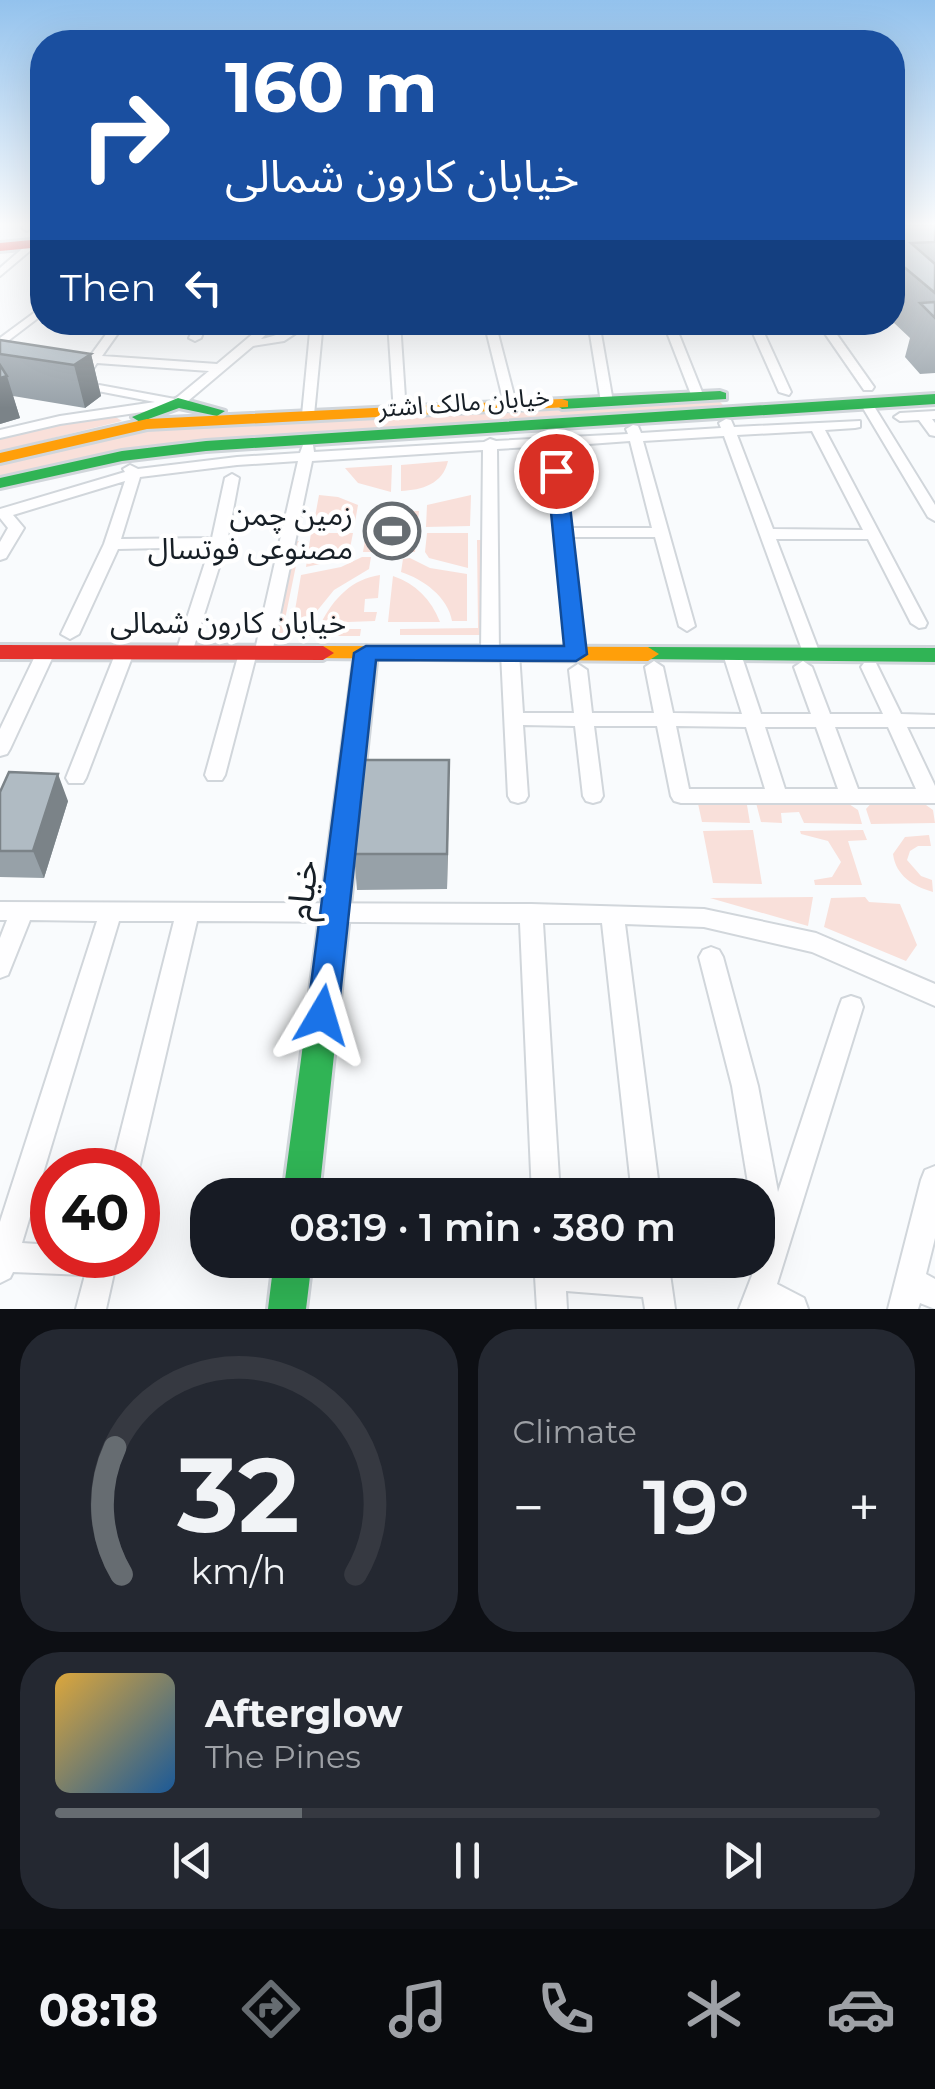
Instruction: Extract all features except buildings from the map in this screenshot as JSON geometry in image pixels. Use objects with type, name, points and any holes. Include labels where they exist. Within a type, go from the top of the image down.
[{"type":"main road","name":"خیابان مالک اشتر","points":[[0,483],[128,465],[633,428],[935,383]]},
{"type":"main road","name":"خیابان مالک اشتر","points":[[0,458],[147,424],[308,415],[698,397],[726,413],[786,392],[867,395],[931,409]]},
{"type":"main road","points":[[98,433],[178,403],[251,418]]},
{"type":"main road","name":"خیابان کارون شمالی","points":[[0,652],[500,654],[577,662],[732,654],[807,661],[935,655]]},
{"type":"main road","name":"خیام","points":[[303,1178],[366,653]]},
{"type":"main road","points":[[288,1309],[291,1278]]},
{"type":"street","points":[[0,344],[30,320]]},
{"type":"street","points":[[77,383],[111,335]]},
{"type":"street","points":[[0,434],[60,420],[178,403],[259,335]]},
{"type":"street","points":[[249,344],[287,335]]},
{"type":"street","points":[[308,415],[316,335]]},
{"type":"street","points":[[395,335],[400,413]]},
{"type":"street","points":[[492,335],[511,407]]},
{"type":"street","points":[[596,335],[606,402]]},
{"type":"street","points":[[673,335],[698,397]]},
{"type":"street","points":[[759,335],[786,392]]},
{"type":"street","points":[[830,335],[935,517]]},
{"type":"street","points":[[94,358],[221,368]]},
{"type":"street","points":[[58,380],[178,403]]},
{"type":"street","points":[[900,417],[931,409],[935,432]]},
{"type":"street","points":[[851,797],[822,720],[807,661],[726,413],[816,426],[854,424]]},
{"type":"street","points":[[816,426],[919,623]]},
{"type":"street","points":[[215,775],[255,652],[307,450],[554,440],[633,428],[688,626]]},
{"type":"street","points":[[554,440],[592,796]]},
{"type":"street","points":[[490,443],[500,654],[514,719],[518,796]]},
{"type":"street","points":[[0,555],[16,528],[2,513],[128,465]]},
{"type":"street","points":[[70,634],[112,544],[128,465]]},
{"type":"street","points":[[186,652],[219,542],[232,478]]},
{"type":"street","points":[[562,533],[661,532]]},
{"type":"street","points":[[766,534],[875,536]]},
{"type":"street","points":[[112,544],[219,542]]},
{"type":"street","points":[[0,750],[46,652]]},
{"type":"street","points":[[76,778],[126,652]]},
{"type":"street","points":[[732,654],[778,796]]},
{"type":"street","points":[[654,668],[681,796],[930,797],[870,666]]},
{"type":"street","points":[[514,719],[935,721]]},
{"type":"street","points":[[0,968],[11,911],[612,914],[704,918],[816,943],[935,994]]},
{"type":"street","points":[[30,1260],[1,1261],[110,911]]},
{"type":"street","points":[[130,1148],[188,912]]},
{"type":"street","points":[[531,913],[545,1178]]},
{"type":"street","points":[[612,914],[644,1178]]},
{"type":"street","points":[[710,957],[745,1086],[762,1178]]},
{"type":"street","points":[[775,1244],[852,1007]]},
{"type":"street","points":[[916,1295],[935,1180]]},
{"type":"street","points":[[91,1309],[99,1278]]},
{"type":"street","points":[[550,1278],[552,1309]]},
{"type":"street","points":[[616,1278],[656,1284]]},
{"type":"street","points":[[757,1300],[793,1309]]},
{"type":"shaded area","points":[[720,402],[724,406],[190,441],[104,456],[0,482],[0,463],[143,431]]},
{"type":"shaded area","points":[[114,416],[122,421],[0,451],[0,437],[58,423]]},
{"type":"shaded area","points":[[448,461],[442,475],[431,484],[401,491],[401,465]]},
{"type":"shaded area","points":[[392,465],[391,492],[358,483],[345,468]]},
{"type":"shaded area","points":[[319,495],[358,505],[354,528],[313,528]]},
{"type":"shaded area","points":[[471,495],[470,526],[426,527],[427,505]]},
{"type":"shaded area","name":"زمین چمن مصنوعی فوتسال","points":[[370,510],[419,511],[415,552],[363,552]]},
{"type":"shaded area","points":[[311,533],[353,533],[348,558],[306,567]]},
{"type":"shaded area","points":[[427,533],[468,533],[468,568],[429,558],[425,552]]},
{"type":"shaded area","points":[[477,540],[486,540],[488,635],[400,635],[400,629],[478,628]]},
{"type":"shaded area","points":[[293,541],[301,541],[283,629],[361,629],[360,636],[272,636]]},
{"type":"shaded area","points":[[371,557],[369,569],[334,590],[308,622],[293,622],[301,575],[341,567]]},
{"type":"shaded area","points":[[410,558],[430,568],[467,574],[467,621],[452,621],[433,590],[401,572],[403,559]]},
{"type":"shaded area","points":[[380,575],[378,598],[365,599],[364,612],[377,612],[375,621],[321,623],[345,591]]},
{"type":"shaded area","points":[[393,576],[422,593],[440,622],[388,622]]},
{"type":"shaded area","points":[[697,799],[746,799],[750,823],[702,822]]},
{"type":"shaded area","points":[[755,799],[843,800],[858,810],[862,824],[804,823],[799,812],[781,813],[782,823],[761,822]]},
{"type":"shaded area","points":[[874,800],[919,800],[933,810],[935,823],[871,824],[866,809]]},
{"type":"shaded area","points":[[753,830],[762,884],[713,883],[703,831]]},
{"type":"shaded area","points":[[863,830],[867,840],[848,841],[862,885],[815,885],[814,880],[832,877],[841,862],[828,841],[800,831]]},
{"type":"shaded area","points":[[929,835],[931,846],[918,846],[910,851],[907,860],[921,876],[932,880],[933,892],[907,879],[893,854],[905,837]]},
{"type":"shaded area","points":[[813,897],[808,926],[710,898]]},
{"type":"shaded area","points":[[865,897],[869,902],[900,904],[917,945],[906,961],[824,927],[831,898]]},
{"type":"traffic: fast","points":[[562,404],[720,396]]},
{"type":"traffic: fast","points":[[0,483],[122,456],[206,446],[935,399]]},
{"type":"traffic: fast","points":[[140,417],[178,403],[217,411]]},
{"type":"traffic: fast","points":[[303,1178],[366,653]]},
{"type":"traffic: fast","points":[[648,654],[935,655]]},
{"type":"traffic: fast","points":[[287,1309],[291,1278]]},
{"type":"traffic: slow","points":[[0,458],[147,424],[562,404]]},
{"type":"traffic: slow","points":[[323,653],[648,654]]},
{"type":"traffic: jam","points":[[0,652],[323,653]]},
{"type":"place","name":"زمین چمن مصنوعی فوتسال","points":[[392,531]]},
{"type":"route","points":[[322,1015],[366,653],[576,654],[556,471]]}]
